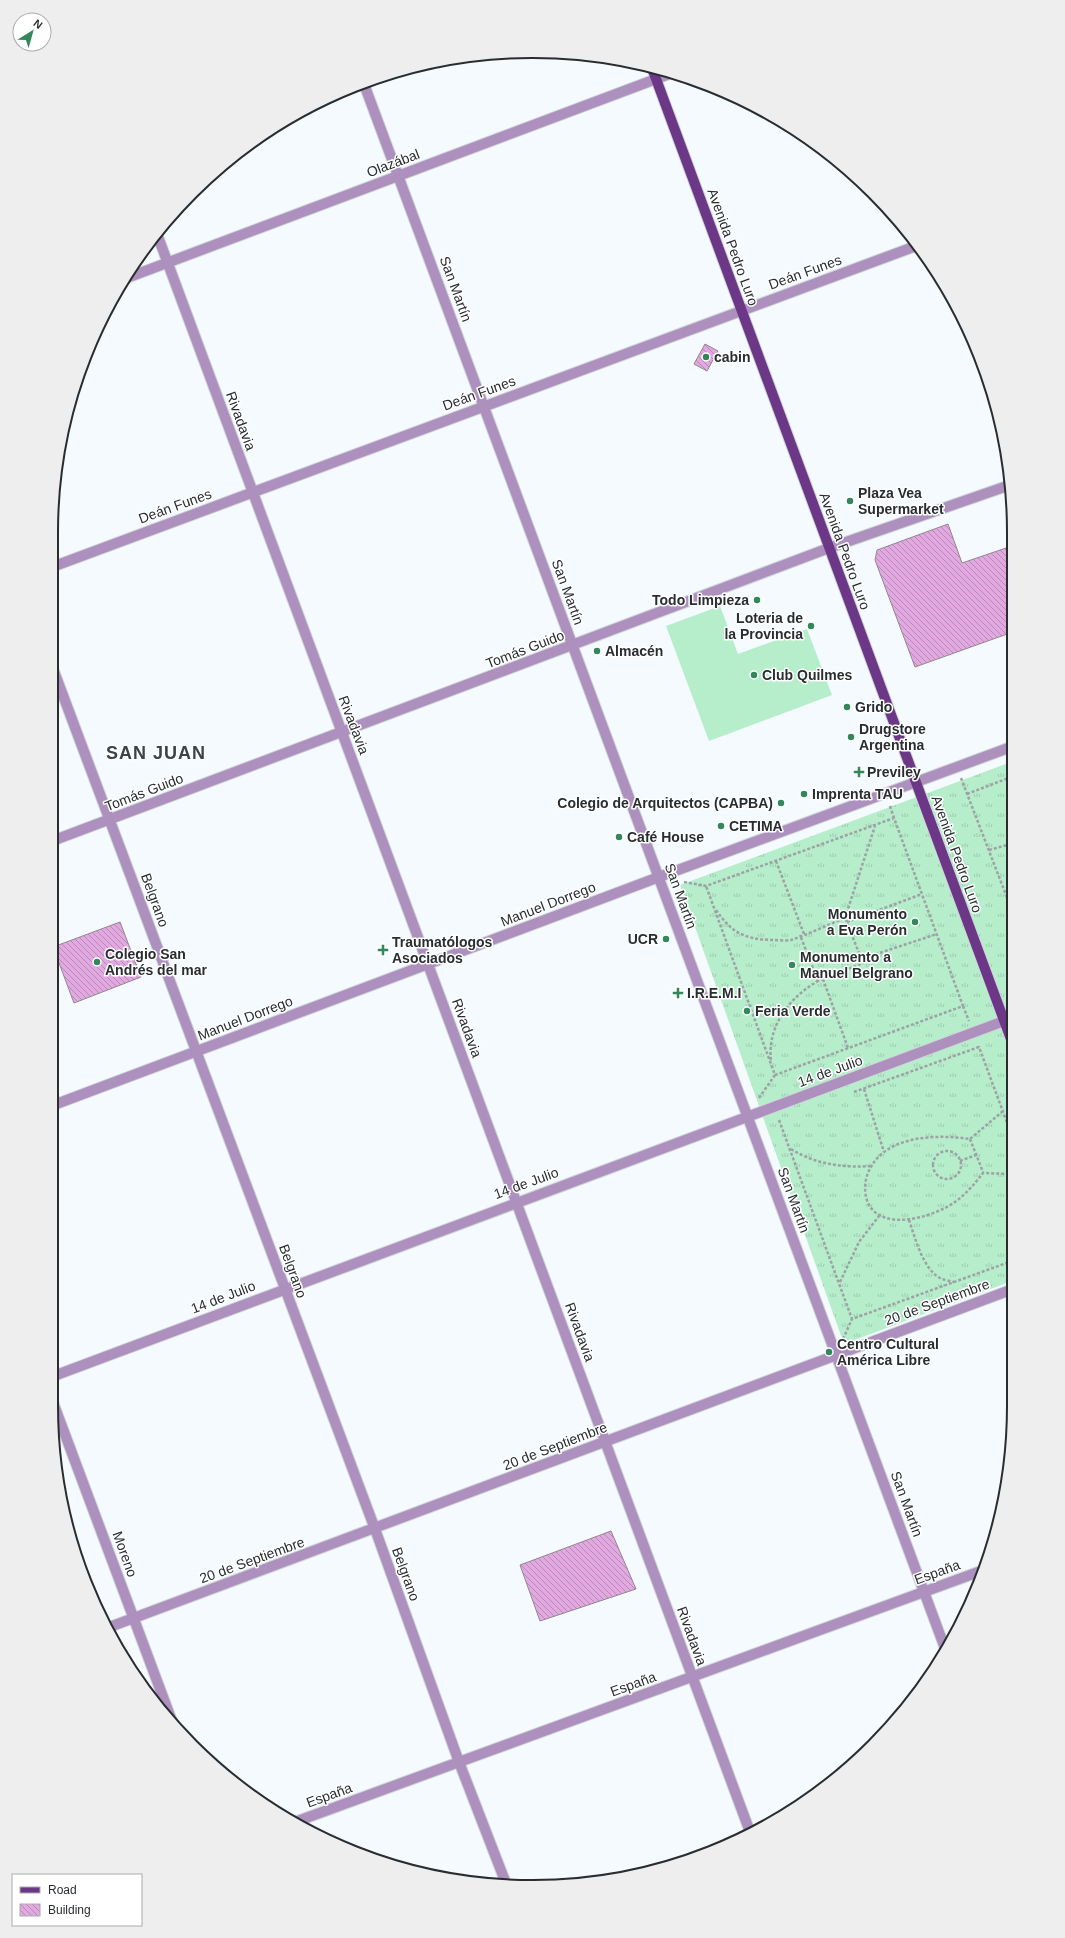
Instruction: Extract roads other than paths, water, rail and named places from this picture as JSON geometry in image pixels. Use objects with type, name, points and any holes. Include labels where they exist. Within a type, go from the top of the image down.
[{"type":"main road","name":"Avenida Pedro Luro","points":[[654,74],[916,782],[1007,1016]]},
{"type":"street","name":"Olazábal","points":[[134,275],[663,76]]},
{"type":"street","name":"San Martín","points":[[366,88],[943,1643]]},
{"type":"street","name":"Rivadavia","points":[[159,240],[748,1828]]},
{"type":"street","name":"Deán Funes","points":[[58,565],[912,248]]},
{"type":"street","name":"Tomás Guido","points":[[58,839],[573,646],[829,548],[1005,487]]},
{"type":"street","name":"Belgrano","points":[[58,682],[375,1529],[459,1762],[504,1879]]},
{"type":"street","name":"Manuel Dorrego","points":[[58,1103],[659,877],[1007,748]]},
{"type":"street","name":"14 de Julio","points":[[58,1374],[285,1288],[1007,1019]]},
{"type":"street","name":"20 de Septiembre","points":[[113,1626],[375,1529],[1007,1291]]},
{"type":"street","name":"Moreno","points":[[58,1417],[167,1707]]},
{"type":"street","name":"España","points":[[302,1820],[977,1572]]},
{"type":"place","name":"cabin","points":[[706,357]]},
{"type":"place","name":"Plaza Vea Supermarket","points":[[850,501]]},
{"type":"place","name":"Todo Limpieza","points":[[757,600]]},
{"type":"place","name":"Loteria de la Provincia","points":[[811,626]]},
{"type":"place","name":"Almacén","points":[[597,651]]},
{"type":"place","name":"Club Quilmes","points":[[754,675]]},
{"type":"place","name":"Grido","points":[[847,707]]},
{"type":"place","name":"Drugstore Argentina","points":[[851,737]]},
{"type":"place","name":"Previley","points":[[859,772]]},
{"type":"place","name":"Imprenta TAU","points":[[804,794]]},
{"type":"place","name":"Colegio de Arquitectos (CAPBA)","points":[[781,803]]},
{"type":"place","name":"CETIMA","points":[[721,826]]},
{"type":"place","name":"Café House","points":[[619,837]]},
{"type":"place","name":"Monumento a Eva Perón","points":[[915,922]]},
{"type":"place","name":"UCR","points":[[666,939]]},
{"type":"place","name":"Traumatólogos Asociados","points":[[383,950]]},
{"type":"place","name":"Colegio San Andrés del mar","points":[[97,962]]},
{"type":"place","name":"Monumento a Manuel Belgrano","points":[[792,965]]},
{"type":"place","name":"I.R.E.M.I","points":[[678,993]]},
{"type":"place","name":"Feria Verde","points":[[747,1011]]},
{"type":"place","name":"Centro Cultural América Libre","points":[[829,1352]]},
{"type":"district","name":"SAN JUAN","points":[[156,753]]}]
